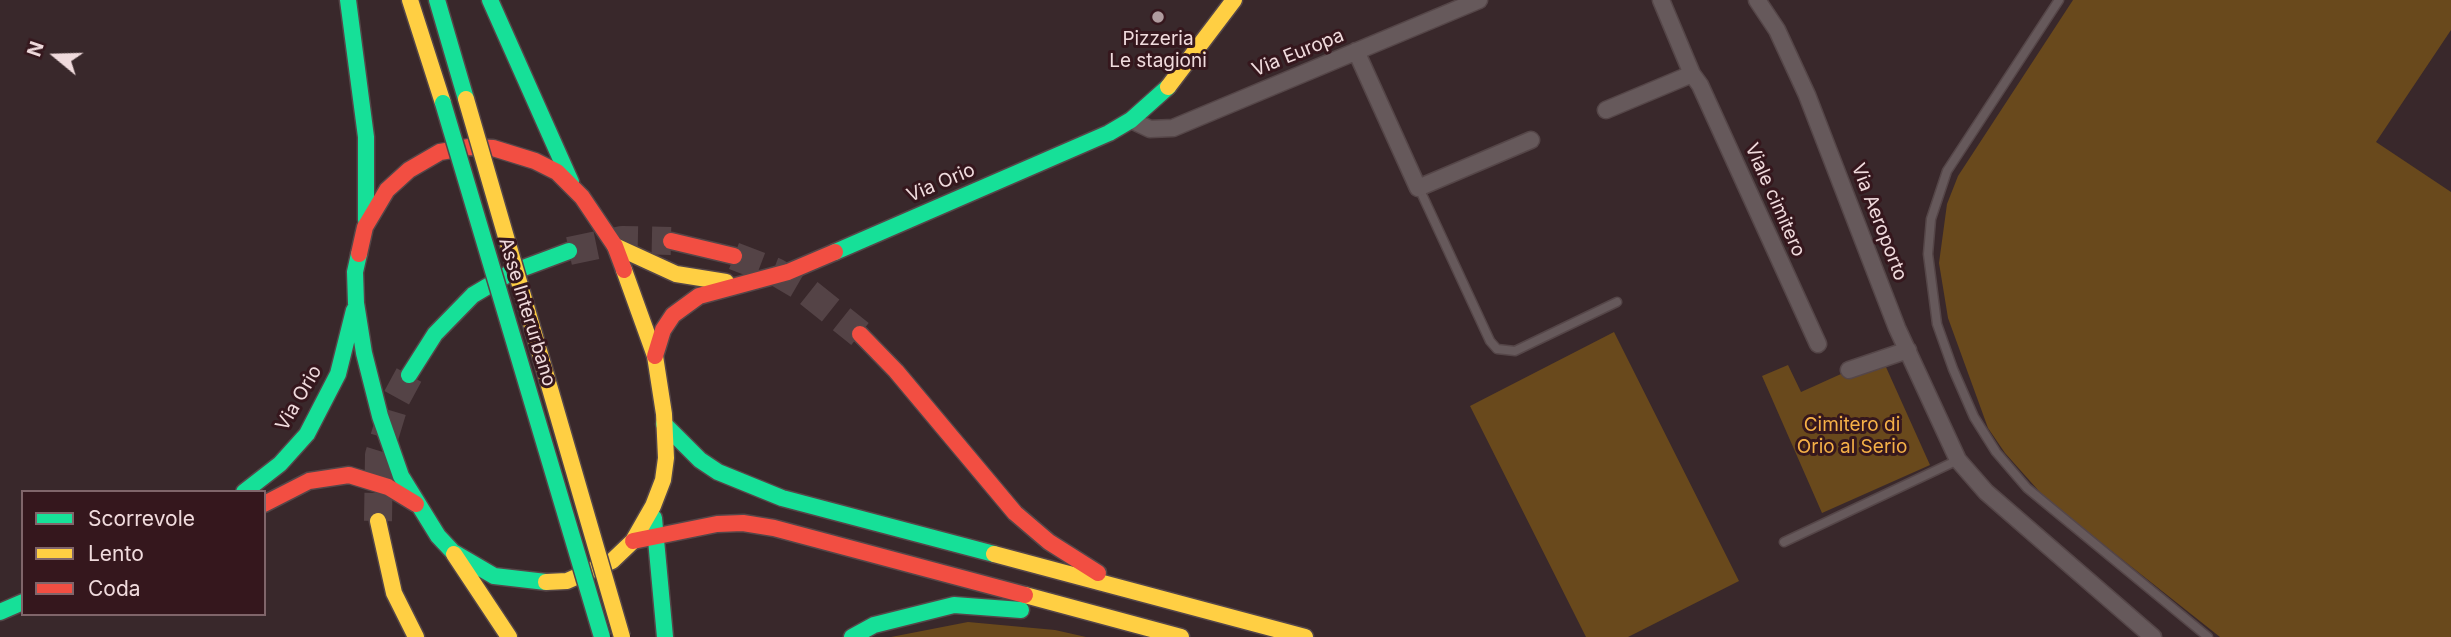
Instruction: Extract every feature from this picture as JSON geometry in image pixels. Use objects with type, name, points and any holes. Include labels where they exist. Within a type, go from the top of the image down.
[{"type":"main road","points":[[348,0],[366,137],[365,226],[355,272],[356,303],[380,416],[401,476],[416,504],[438,536],[453,552],[509,637]]},
{"type":"main road","name":"Asse Interurbano","points":[[410,0],[601,637]]},
{"type":"main road","name":"Asse Interurbano","points":[[437,0],[622,637]]},
{"type":"main road","points":[[453,552],[494,576],[516,581],[554,583],[594,571],[612,561],[633,541],[653,506],[664,469],[664,424],[655,356],[615,246],[576,190],[540,118],[489,0]]},
{"type":"main road","name":"Via Orio","points":[[655,356],[663,330],[673,314],[714,289],[788,272],[1132,120],[1167,89],[1234,0]]},
{"type":"main road","points":[[365,226],[387,190],[399,178],[440,152],[469,147],[493,148],[536,161],[557,172],[576,190]]},
{"type":"main road","points":[[671,241],[734,256]]},
{"type":"main road","name":"Via Orio","points":[[615,246],[676,274],[692,278],[715,282],[764,279]]},
{"type":"main road","points":[[409,375],[435,334],[473,295],[510,273],[569,251]]},
{"type":"main road","name":"Via Orio","points":[[247,490],[280,464],[307,434],[338,374],[356,303]]},
{"type":"main road","points":[[860,334],[903,380],[1015,513],[1084,566],[1148,596]]},
{"type":"main road","points":[[664,424],[700,460],[741,484],[782,498],[1305,637]]},
{"type":"main road","points":[[266,503],[309,481],[349,475],[388,487],[416,504]]},
{"type":"main road","points":[[653,506],[665,637]]},
{"type":"main road","points":[[378,521],[394,593],[415,637]]},
{"type":"main road","points":[[633,541],[717,524],[743,523],[775,528],[1181,637]]},
{"type":"main road","points":[[0,612],[21,604]]},
{"type":"main road","points":[[852,637],[874,625],[954,605],[986,605],[1031,611],[1131,637]]},
{"type":"street","name":"Via Europa","points":[[1132,120],[1150,129],[1173,128],[1479,0]]},
{"type":"street","name":"Viale cimitero","points":[[1661,0],[1692,74],[1700,85],[1818,344]]},
{"type":"street","name":"Via Aeroporto","points":[[1757,0],[1780,36],[1807,95],[1908,351],[1958,460],[1986,492],[2152,637]]},
{"type":"street","points":[[1356,51],[1419,188],[1531,140]]},
{"type":"street","points":[[1606,110],[1692,74]]},
{"type":"street","points":[[1849,370],[1908,351]]},
{"type":"lane","points":[[2059,0],[1947,170],[1931,219],[1928,254],[1937,324],[1952,369],[1974,417],[1996,452],[2027,488],[2208,637]]},
{"type":"lane","points":[[1419,188],[1490,341],[1497,349],[1515,351],[1617,302]]},
{"type":"lane","points":[[1784,542],[1958,460]]},
{"type":"green space","points":[[2073,0],[2451,0],[2451,30],[2376,142],[2451,192],[2451,637],[2220,637],[2046,499],[2005,453],[1988,428],[1948,318],[1939,263],[1947,204],[1958,176]]},
{"type":"green space","points":[[1614,332],[1739,581],[1628,637],[1586,637],[1470,406]]},
{"type":"green space","name":"Cimitero di Orio al Serio","points":[[1881,356],[1930,465],[1822,513],[1762,376],[1788,365],[1801,392]]},
{"type":"green space","points":[[968,622],[1055,630],[1086,637],[891,637]]},
{"type":"tunnel","points":[[569,251],[622,240],[671,241]]},
{"type":"tunnel","points":[[734,256],[776,272],[800,286],[860,334]]},
{"type":"tunnel","points":[[378,521],[379,455],[396,399],[409,375]]},
{"type":"traffic: fast","points":[[348,0],[366,137],[366,220]]},
{"type":"traffic: fast","points":[[437,0],[466,99]]},
{"type":"traffic: fast","points":[[490,0],[571,182]]},
{"type":"traffic: fast","points":[[835,252],[1109,133],[1131,120],[1168,87]]},
{"type":"traffic: fast","points":[[443,103],[602,637]]},
{"type":"traffic: fast","points":[[409,375],[435,334],[473,295],[510,273],[569,251]]},
{"type":"traffic: fast","points":[[359,254],[355,272],[356,303],[364,353],[380,416],[401,476],[438,536],[453,552],[494,576],[546,582]]},
{"type":"traffic: fast","points":[[247,490],[280,464],[307,434],[338,374],[354,310]]},
{"type":"traffic: fast","points":[[664,424],[700,460],[718,472],[782,498],[994,554]]},
{"type":"traffic: fast","points":[[654,518],[665,637]]},
{"type":"traffic: fast","points":[[0,612],[21,603]]},
{"type":"traffic: fast","points":[[852,637],[874,625],[954,605],[1021,610]]},
{"type":"traffic: slow","points":[[410,0],[443,103]]},
{"type":"traffic: slow","points":[[1168,87],[1234,0]]},
{"type":"traffic: slow","points":[[466,99],[622,637]]},
{"type":"traffic: slow","points":[[615,246],[676,274],[726,282]]},
{"type":"traffic: slow","points":[[546,582],[567,581],[612,561],[633,541],[653,506],[663,480],[666,458],[664,414],[655,356],[624,270]]},
{"type":"traffic: slow","points":[[378,521],[394,593],[416,637]]},
{"type":"traffic: slow","points":[[454,554],[509,637]]},
{"type":"traffic: slow","points":[[994,554],[1305,637]]},
{"type":"traffic: slow","points":[[1025,595],[1181,637]]},
{"type":"traffic: jam","points":[[469,147],[493,148],[535,161],[557,172],[582,197],[615,246],[624,270]]},
{"type":"traffic: jam","points":[[359,254],[365,227],[387,190],[409,170],[440,152],[469,147]]},
{"type":"traffic: jam","points":[[671,241],[734,256]]},
{"type":"traffic: jam","points":[[655,356],[663,330],[673,315],[699,296],[788,272],[835,252]]},
{"type":"traffic: jam","points":[[860,334],[896,371],[1015,513],[1049,542],[1098,573]]},
{"type":"traffic: jam","points":[[266,503],[309,481],[349,475],[388,487],[416,504]]},
{"type":"traffic: jam","points":[[633,541],[717,524],[743,523],[774,528],[1025,595]]},
{"type":"place","name":"Pizzeria Le stagioni","points":[[1158,17]]}]
